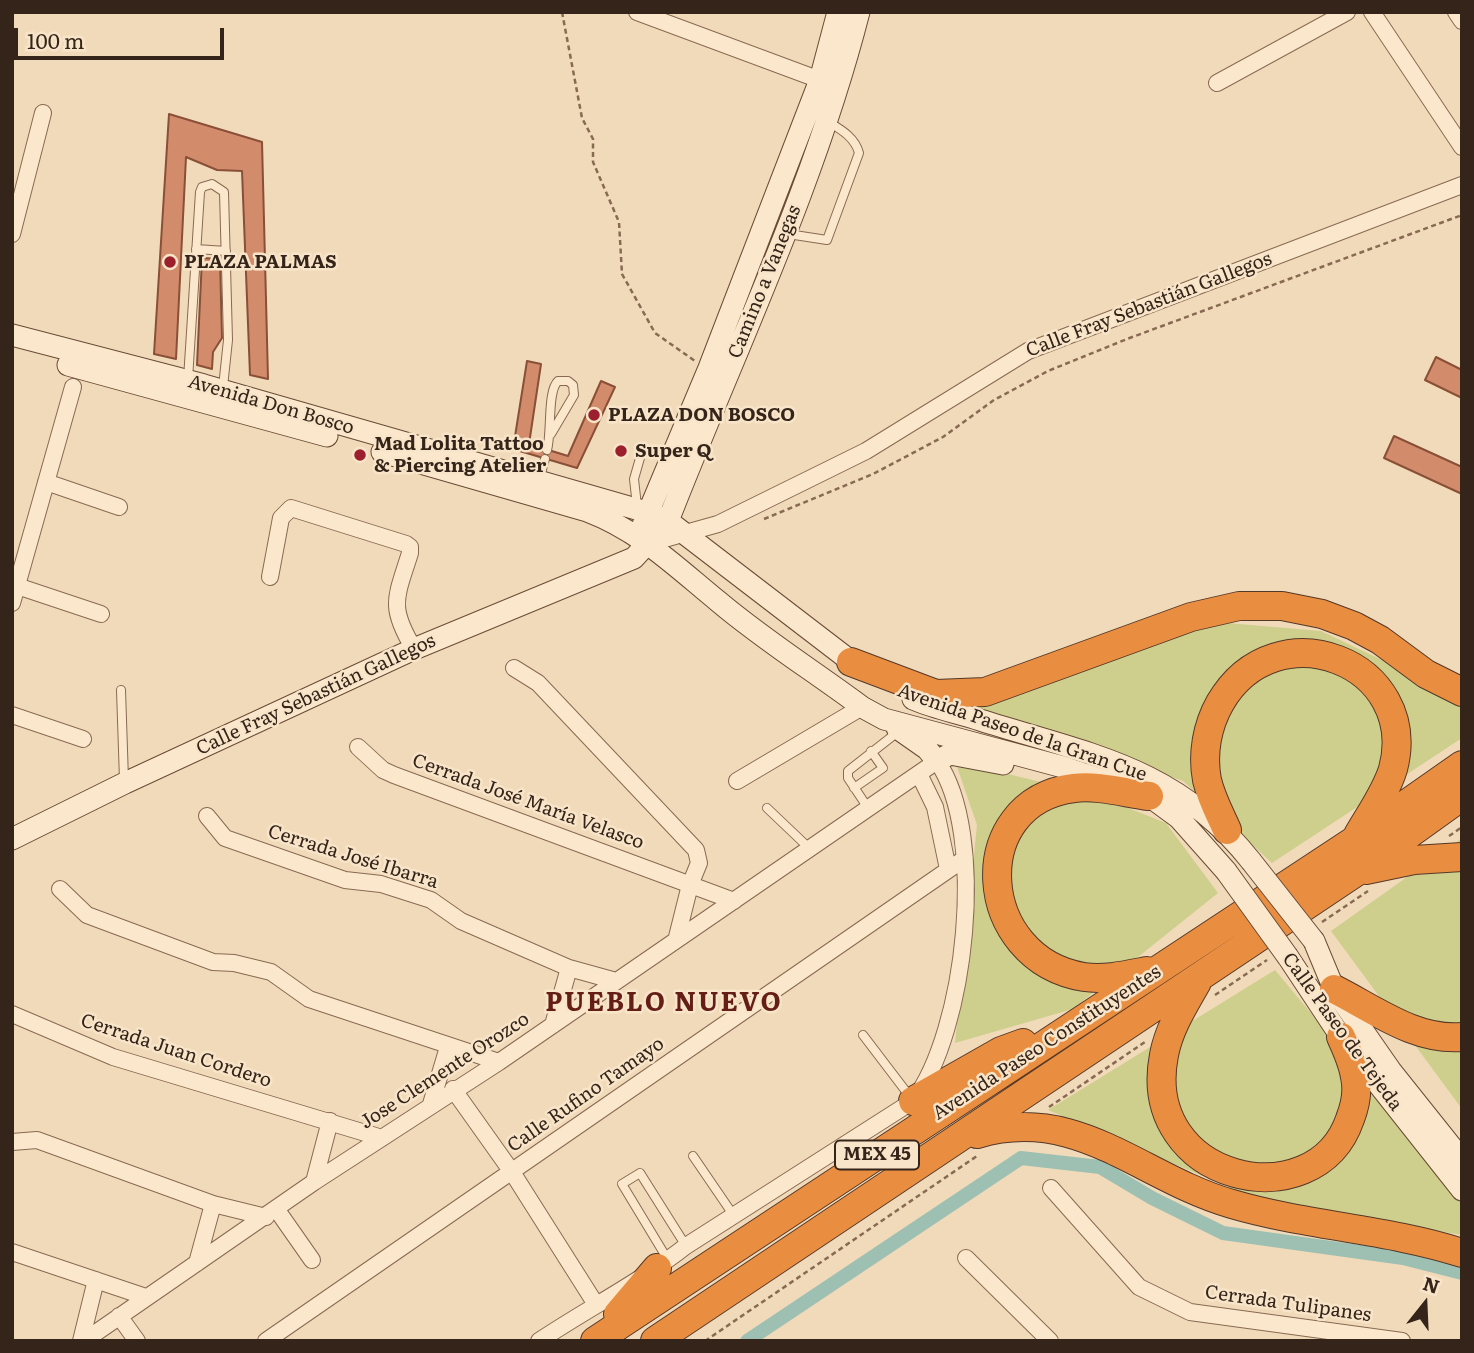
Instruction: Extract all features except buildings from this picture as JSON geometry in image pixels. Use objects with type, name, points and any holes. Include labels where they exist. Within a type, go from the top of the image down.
[{"type":"highway","points":[[851,662],[936,694],[985,692],[1191,617],[1239,606],[1282,606],[1322,614],[1354,626],[1380,640],[1426,674],[1462,692]]},
{"type":"highway","points":[[1227,830],[1211,794],[1205,766],[1207,738],[1216,711],[1232,686],[1255,667],[1282,654],[1307,652],[1343,661],[1363,675],[1386,705],[1395,729],[1395,756],[1388,781],[1355,840]]},
{"type":"highway","name":"Avenida Paseo Constituyentes","points":[[595,1340],[1355,840],[1462,765]]},
{"type":"highway","points":[[1149,796],[1073,788],[1041,799],[1020,817],[1004,841],[995,883],[1009,925],[1027,948],[1050,965],[1074,975],[1100,978],[1160,969]]},
{"type":"highway","name":"Avenida Paseo Constituyentes","points":[[655,1341],[966,1148],[1204,988],[1362,881],[1462,796]]},
{"type":"highway","points":[[1362,881],[1414,860],[1452,849]]},
{"type":"highway","points":[[1204,988],[1175,1022],[1166,1046],[1162,1070],[1164,1098],[1174,1127],[1182,1140],[1203,1159],[1229,1172],[1258,1177],[1286,1174],[1307,1166],[1325,1154],[1345,1132],[1354,1107],[1356,1079],[1341,1037]]},
{"type":"highway","points":[[1334,989],[1415,1032],[1439,1037],[1462,1037]]},
{"type":"highway","points":[[913,1101],[1001,1051],[1072,1027]]},
{"type":"highway","points":[[966,1148],[999,1128],[1023,1125],[1064,1131],[1233,1205],[1462,1253]]},
{"type":"highway","points":[[595,1340],[663,1264]]},
{"type":"main road","name":"Camino a Vanegas","points":[[644,540],[820,80],[838,12]]},
{"type":"main road","name":"Camino a Vanegas","points":[[652,515],[785,233],[840,85],[859,12]]},
{"type":"main road","name":"Avenida Don Bosco","points":[[12,335],[220,397],[541,471],[652,515]]},
{"type":"main road","name":"Avenida Don Bosco","points":[[12,349],[186,388]]},
{"type":"main road","name":"Avenida Don Bosco","points":[[541,471],[600,516],[644,540]]},
{"type":"main road","name":"Avenida Paseo de la Gran Cue","points":[[652,515],[686,535],[883,685],[921,702],[1139,772],[1195,803],[1227,830],[1251,861]]},
{"type":"main road","name":"Avenida Paseo de la Gran Cue","points":[[644,540],[699,585],[862,707],[892,725],[1063,767],[1149,796],[1179,818],[1226,871]]},
{"type":"main road","name":"Calle Fray Sebastián Gallegos","points":[[12,839],[125,783],[414,649],[634,558],[644,540]]},
{"type":"main road","points":[[699,585],[696,575],[703,565],[711,563],[726,567]]},
{"type":"main road","points":[[892,725],[927,749],[937,761],[950,754],[1021,768],[1063,767]]},
{"type":"main road","name":"Calle Paseo de Tejeda","points":[[1251,861],[1313,935],[1334,989],[1391,1071],[1462,1160]]},
{"type":"main road","name":"Calle Paseo de Tejeda","points":[[1226,871],[1341,1037],[1462,1190]]},
{"type":"street","points":[[637,12],[820,80]]},
{"type":"street","points":[[1217,83],[1347,12]]},
{"type":"street","points":[[1373,12],[1462,147]]},
{"type":"street","points":[[1456,12],[1462,21]]},
{"type":"street","points":[[12,234],[43,113]]},
{"type":"street","name":"Calle Fray Sebastián Gallegos","points":[[644,540],[686,535],[718,524],[866,451],[1027,351],[1462,185]]},
{"type":"street","points":[[12,603],[73,387]]},
{"type":"street","points":[[47,482],[119,507]]},
{"type":"street","points":[[270,578],[281,518],[291,508],[406,544],[411,553],[395,601],[399,625],[414,649]]},
{"type":"street","points":[[17,586],[101,614]]},
{"type":"street","points":[[514,668],[538,683],[692,844],[699,863],[690,885],[677,937]]},
{"type":"street","points":[[737,781],[862,707]]},
{"type":"street","points":[[12,715],[83,738]]},
{"type":"street","name":"Cerrada José María Velasco","points":[[358,747],[383,770],[394,775],[734,901]]},
{"type":"street","points":[[539,1341],[595,1303],[663,1264],[913,1101],[933,1067],[945,1036],[965,930],[964,859],[950,784],[937,761]]},
{"type":"street","name":"Jose Clemente Orozco","points":[[83,1341],[314,1182],[453,1089],[499,1062],[677,937],[734,901],[937,761]]},
{"type":"street","points":[[919,774],[935,807],[948,869]]},
{"type":"street","name":"Cerrada José Ibarra","points":[[207,816],[225,838],[345,880],[381,884],[431,900],[461,921],[569,968],[616,981]]},
{"type":"street","name":"Calle Rufino Tamayo","points":[[266,1341],[964,859]]},
{"type":"street","points":[[60,889],[87,915],[213,962],[234,963],[271,972],[309,999],[499,1062]]},
{"type":"street","points":[[553,1025],[569,968]]},
{"type":"street","name":"Cerrada Juan Cordero","points":[[12,1014],[113,1056],[382,1138]]},
{"type":"street","points":[[431,1104],[448,1047]]},
{"type":"street","points":[[453,1089],[512,1171],[595,1303]]},
{"type":"street","points":[[314,1182],[330,1121]]},
{"type":"street","points":[[12,1142],[37,1140],[213,1204],[271,1213],[312,1260]]},
{"type":"street","name":"Cerrada Tulipanes","points":[[1051,1188],[1139,1287],[1190,1312],[1402,1341]]},
{"type":"street","points":[[197,1263],[213,1204]]},
{"type":"street","points":[[12,1252],[146,1297]]},
{"type":"street","points":[[966,1258],[1050,1341]]},
{"type":"street","points":[[83,1341],[96,1280]]},
{"type":"street","points":[[119,1316],[137,1341]]},
{"type":"lane","points":[[785,233],[821,240],[827,240],[831,234],[859,149],[844,131],[827,121]]},
{"type":"lane","points":[[186,388],[200,192],[202,187],[212,184],[224,192],[228,340],[220,397]]},
{"type":"lane","points":[[197,249],[226,251]]},
{"type":"lane","points":[[541,471],[551,434],[552,388],[558,381],[568,381],[573,385],[574,395],[551,434]]},
{"type":"lane","points":[[640,458],[634,479],[652,515]]},
{"type":"lane","points":[[121,690],[125,783]]},
{"type":"lane","points":[[868,808],[854,788],[848,771],[871,751],[892,725]]},
{"type":"lane","points":[[854,788],[883,768],[871,751]]},
{"type":"lane","points":[[767,808],[808,848]]},
{"type":"lane","points":[[863,1035],[913,1101]]},
{"type":"lane","points":[[693,1156],[734,1216]]},
{"type":"lane","points":[[663,1264],[622,1184],[640,1173],[686,1247]]},
{"type":"path","points":[[562,12],[582,118],[593,139],[593,162],[619,222],[622,274],[655,333],[685,356],[709,368]]},
{"type":"path","points":[[761,520],[818,498],[908,456],[943,437],[994,400],[1048,371],[1462,215]]},
{"type":"path","points":[[1452,849],[1462,827]]},
{"type":"path","points":[[1313,935],[1362,881]]},
{"type":"path","points":[[1204,988],[1283,955]]},
{"type":"path","points":[[1023,1125],[1175,1022]]},
{"type":"path","points":[[705,1341],[966,1148]]},
{"type":"green space","points":[[1204,621],[1321,631],[1462,698],[1462,738],[1272,863],[1183,781],[963,705]]},
{"type":"green space","points":[[955,761],[1098,796],[1166,823],[1218,893],[1073,1009],[955,1043],[977,825]]},
{"type":"green space","points":[[1462,838],[1462,1109],[1331,931]]},
{"type":"green space","points":[[1275,970],[1462,1194],[1462,1235],[1268,1204],[1048,1110]]},
{"type":"waterway","points":[[747,1341],[1021,1158],[1100,1167],[1152,1198],[1223,1233],[1403,1258],[1462,1273]]},
{"type":"place","name":"PLAZA PALMAS","points":[[170,262]]},
{"type":"place","name":"PLAZA DON BOSCO","points":[[594,415]]},
{"type":"place","name":"Super Q","points":[[621,451]]},
{"type":"place","name":"Mad Lolita Tattoo & Piercing Atelier","points":[[360,455]]},
{"type":"district","name":"PUEBLO NUEVO","points":[[664,1003]]}]
